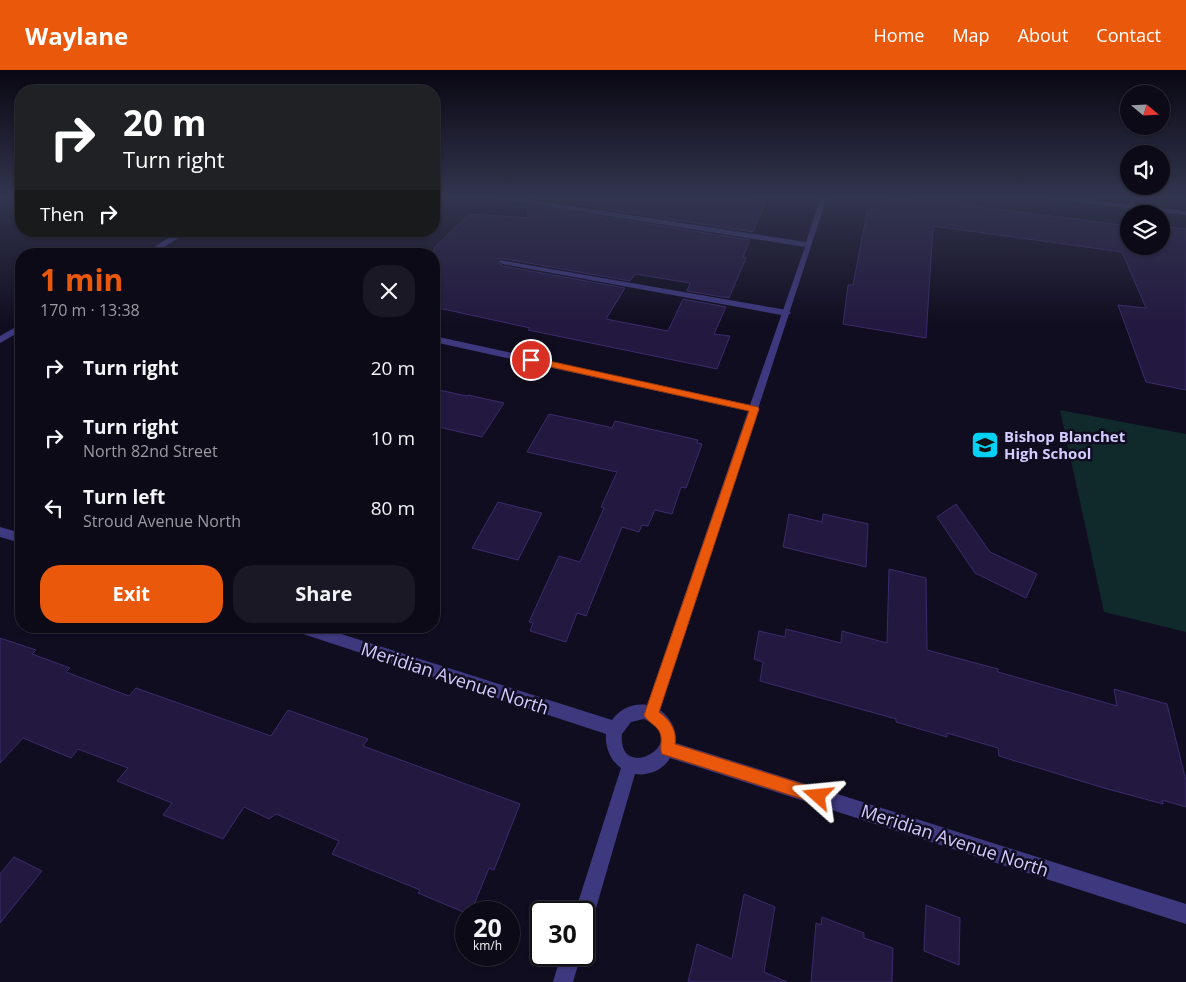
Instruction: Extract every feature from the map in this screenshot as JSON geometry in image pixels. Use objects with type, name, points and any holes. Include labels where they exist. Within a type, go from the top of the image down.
[{"type":"street","points":[[157,248],[171,240]]},
{"type":"street","points":[[774,240],[809,245]]},
{"type":"street","points":[[651,715],[811,240]]},
{"type":"street","points":[[503,262],[787,312]]},
{"type":"street","points":[[0,340],[15,331]]},
{"type":"street","points":[[440,340],[754,409]]},
{"type":"street","points":[[0,532],[15,536]]},
{"type":"street","name":"Meridian Avenue North","points":[[318,633],[615,729]]},
{"type":"street","points":[[640,712],[651,715],[662,723],[667,730],[669,738],[668,749],[658,762],[650,765],[630,764],[616,750],[613,741],[615,729],[624,718],[632,714],[640,712]]},
{"type":"street","name":"Meridian Avenue North","points":[[668,749],[1186,914]]},
{"type":"street","points":[[588,901],[630,764]]},
{"type":"street","points":[[563,982],[568,966]]},
{"type":"green space","points":[[1060,410],[1186,434],[1186,632],[1104,612]]},
{"type":"building","points":[[443,240],[750,240],[743,257],[746,258],[729,298],[687,291],[690,283],[635,274],[630,281],[500,258],[497,261],[503,266],[625,288],[606,319],[668,331],[683,299],[726,307],[714,334],[730,336],[717,369],[528,330],[530,328],[440,308],[440,248],[434,248]]},
{"type":"building","points":[[862,240],[932,240],[926,338],[843,324],[848,285],[853,285]]},
{"type":"building","points":[[1032,240],[1120,240],[1120,252]]},
{"type":"building","points":[[1170,240],[1186,240],[1186,390],[1146,382],[1118,305],[1146,308],[1123,255],[1170,255]]},
{"type":"building","points":[[440,390],[504,403],[482,437],[440,427]]},
{"type":"building","points":[[549,414],[612,428],[615,421],[698,440],[697,443],[702,444],[686,488],[681,487],[672,514],[655,510],[648,526],[642,525],[639,532],[622,527],[586,616],[577,613],[566,642],[530,631],[533,623],[529,622],[559,556],[580,562],[604,508],[601,507],[617,472],[527,452]]},
{"type":"building","points":[[498,502],[542,513],[518,560],[472,548]]},
{"type":"building","points":[[956,504],[990,552],[1037,574],[1026,598],[975,573],[937,517]]},
{"type":"building","points":[[789,514],[822,522],[823,514],[868,524],[866,567],[783,547]]},
{"type":"building","points":[[889,569],[926,578],[927,650],[998,669],[998,672],[1117,706],[1114,689],[1167,704],[1186,781],[1186,807],[1162,800],[1163,804],[1104,788],[999,756],[998,748],[947,733],[947,737],[896,722],[896,719],[760,681],[763,662],[754,659],[759,631],[785,637],[786,629],[841,643],[842,631],[887,643]]},
{"type":"building","points":[[0,638],[36,650],[32,654],[70,668],[66,672],[129,696],[136,688],[271,736],[288,710],[368,739],[363,746],[520,804],[494,870],[489,868],[476,901],[455,901],[455,908],[418,893],[420,890],[332,854],[339,841],[276,814],[269,819],[244,807],[223,839],[163,815],[172,803],[117,781],[128,768],[78,749],[71,758],[23,738],[0,763]]},
{"type":"building","points":[[14,857],[42,871],[0,923],[0,874]]},
{"type":"building","points":[[744,894],[775,907],[764,972],[787,982],[688,982],[697,944],[732,959]]},
{"type":"building","points":[[926,905],[960,918],[959,965],[924,951]]},
{"type":"building","points":[[822,917],[864,933],[864,938],[893,948],[892,982],[811,982],[816,923],[821,925]]},
{"type":"place","name":"Bishop Blanchet High School","points":[[985,445]]},
{"type":"route","points":[[531,360],[754,409],[651,715],[656,717],[667,730],[669,738],[668,749],[818,796]]}]
